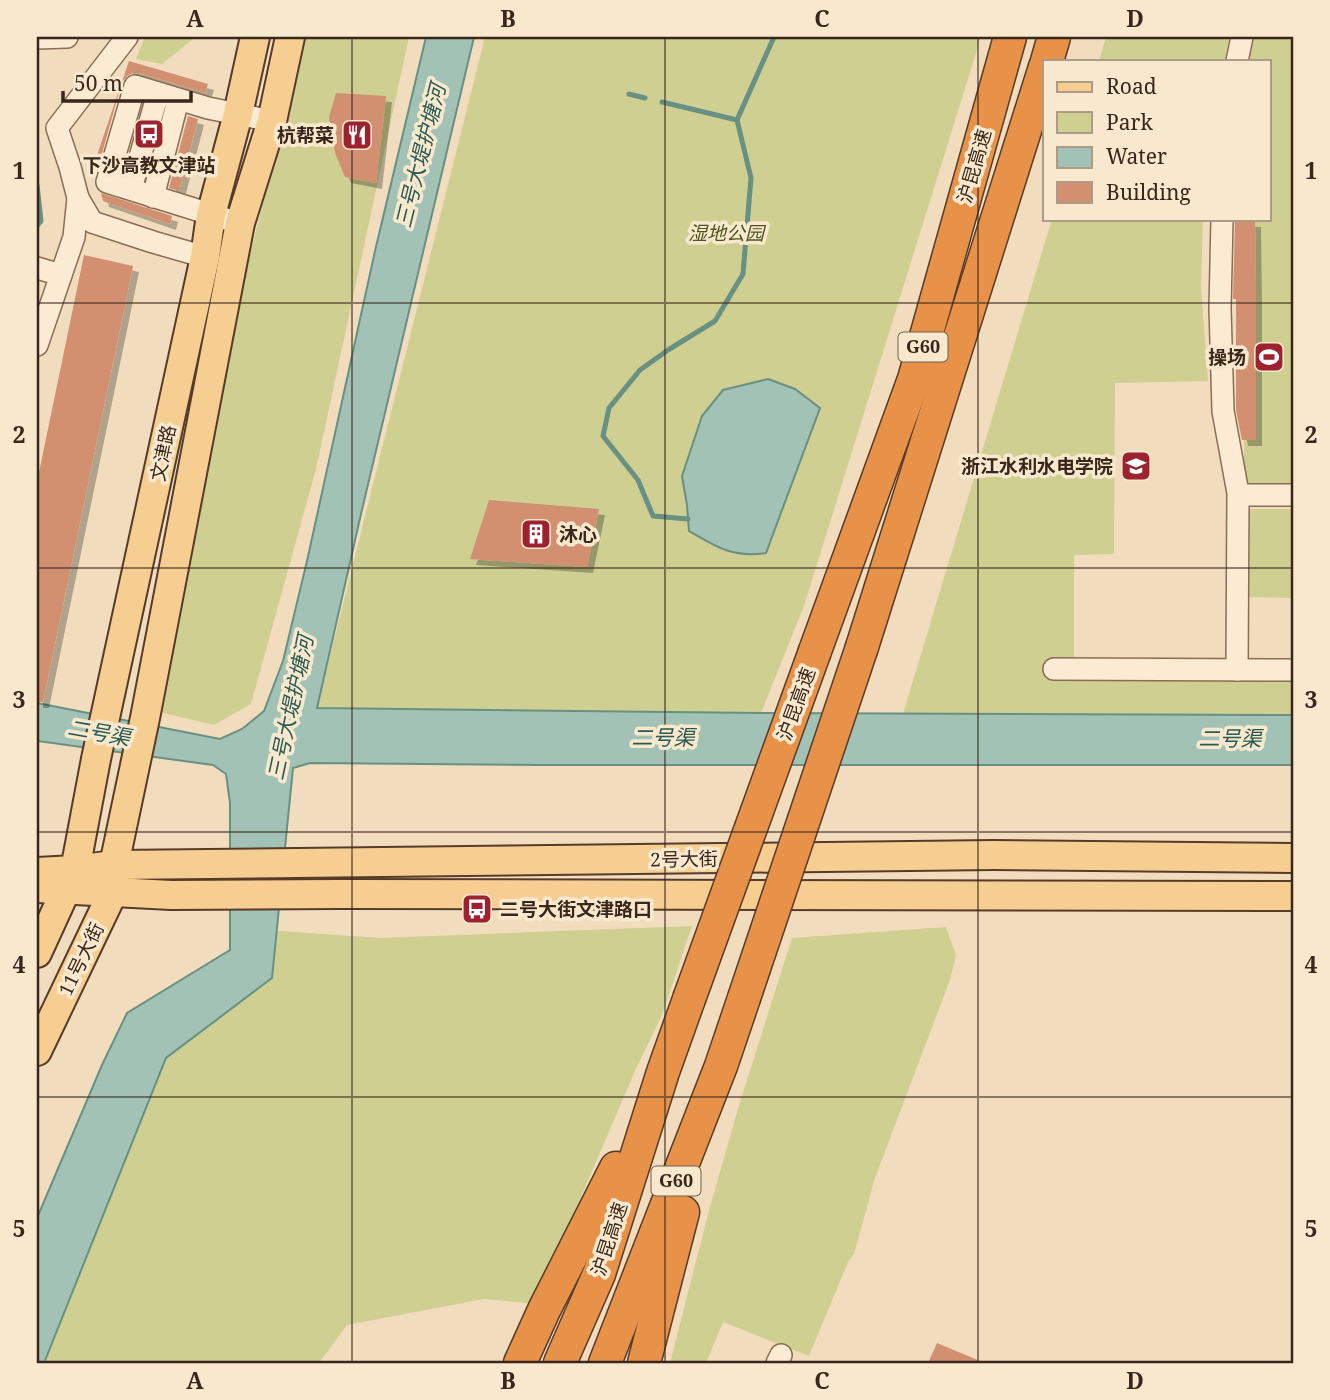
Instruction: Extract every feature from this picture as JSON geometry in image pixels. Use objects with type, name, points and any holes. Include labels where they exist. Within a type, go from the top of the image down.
[{"type":"highway","name":"沪昆高速","points":[[560,1363],[599,1274],[663,1072],[914,379],[1010,37]]},
{"type":"highway","points":[[1047,60],[1054,37]]},
{"type":"highway","name":"沪昆高速","points":[[605,1363],[722,1066],[862,647],[1043,73]]},
{"type":"highway","points":[[644,1363],[722,1066]]},
{"type":"highway","points":[[520,1363],[663,1072]]},
{"type":"main road","name":"文津路","points":[[71,879],[205,257],[211,215],[255,37]]},
{"type":"main road","name":"文津路","points":[[113,879],[240,223],[272,121],[290,37]]},
{"type":"main road","name":"2号大街","points":[[113,879],[202,864],[994,855],[1293,859]]},
{"type":"main road","points":[[37,872],[71,879],[113,879]]},
{"type":"main road","points":[[37,888],[71,879]]},
{"type":"main road","points":[[37,953],[71,879]]},
{"type":"main road","name":"2号大街","points":[[113,879],[172,895],[1293,896]]},
{"type":"main road","name":"11号大街","points":[[37,1051],[113,879]]},
{"type":"street","points":[[37,38],[66,37]]},
{"type":"street","points":[[127,37],[47,128],[71,167],[78,198],[92,222],[205,257]]},
{"type":"street","points":[[1237,60],[1242,37]]},
{"type":"street","points":[[168,96],[208,108],[272,121]]},
{"type":"street","points":[[168,96],[131,189],[240,223]]},
{"type":"street","points":[[153,197],[168,96]]},
{"type":"street","points":[[37,345],[74,237],[78,198]]},
{"type":"street","points":[[1222,220],[1220,309],[1223,411],[1238,493],[1237,670]]},
{"type":"street","points":[[37,268],[61,275]]},
{"type":"street","points":[[1244,495],[1293,495]]},
{"type":"street","points":[[1054,669],[1293,670]]},
{"type":"green space","points":[[145,37],[192,37],[192,40],[162,64],[136,59]]},
{"type":"green space","points":[[304,37],[409,37],[316,469],[251,704],[214,725],[138,707]]},
{"type":"green space","name":"湿地公园","points":[[485,37],[981,37],[804,606],[761,713],[317,708]]},
{"type":"green space","points":[[1106,37],[1229,37],[1225,60],[1099,60]]},
{"type":"green space","name":"操场","points":[[1245,37],[1293,37],[1293,495],[1244,495],[1244,220],[1270,220],[1270,60],[1245,60]]},
{"type":"green space","points":[[1052,220],[1203,220],[1201,286],[1208,381],[1115,383],[1114,554],[1074,555],[1074,669],[1293,671],[1293,715],[903,714]]},
{"type":"green space","points":[[1244,509],[1293,509],[1293,598],[1244,597]]},
{"type":"green space","points":[[692,926],[662,1015],[635,1071],[535,1304],[484,1299],[347,1325],[319,1363],[37,1363],[37,1292],[135,1035],[266,930],[381,938]]},
{"type":"green space","points":[[946,927],[956,955],[950,980],[875,1178],[854,1254],[848,1262],[809,1356],[723,1322],[706,1363],[670,1363],[740,1102],[792,938]]},
{"type":"water","points":[[426,37],[474,37],[317,708],[1293,715],[1293,765],[310,763],[293,768],[272,978],[166,1058],[44,1363],[37,1363],[37,1218],[102,1065],[127,1013],[230,950],[230,803],[226,774],[213,765],[37,741],[37,703],[220,739],[242,729],[264,711],[283,661]]},
{"type":"water","points":[[768,379],[795,389],[820,408],[766,553],[744,554],[717,546],[689,531],[682,476],[702,416],[723,390]]},
{"type":"building","points":[[129,61],[208,84],[205,93],[139,73],[127,76],[122,82],[97,171],[95,161]]},
{"type":"building","name":"杭帮菜","points":[[336,93],[386,96],[376,183],[345,177],[335,153],[329,117]]},
{"type":"building","points":[[188,116],[198,119],[179,191],[169,188]]},
{"type":"building","points":[[101,193],[172,216],[170,224],[103,201]]},
{"type":"building","points":[[1235,221],[1255,221],[1256,440],[1242,440],[1236,410],[1236,299],[1233,299]]},
{"type":"building","points":[[84,255],[133,266],[43,702],[37,702],[37,482]]},
{"type":"building","name":"沐心","points":[[489,500],[599,509],[587,567],[470,559]]},
{"type":"building","points":[[937,1343],[985,1363],[928,1363]]},
{"type":"waterway","points":[[688,519],[653,516],[638,480],[603,436],[609,408],[640,370],[715,321],[743,274],[751,178],[737,120],[774,37]]},
{"type":"waterway","points":[[629,94],[645,98]]},
{"type":"waterway","points":[[662,102],[737,120]]},
{"type":"waterway","points":[[37,185],[41,221],[37,226]]},
{"type":"place","name":"下沙高教文津站","points":[[149,134]]},
{"type":"place","name":"杭帮菜","points":[[357,135]]},
{"type":"place","name":"操场","points":[[1269,357]]},
{"type":"place","name":"浙江水利水电学院","points":[[1136,466]]},
{"type":"place","name":"沐心","points":[[536,534]]},
{"type":"place","name":"二号大街文津路口","points":[[477,909]]},
{"type":"water label","name":"三号大堤护塘河","points":[[421,156]]},
{"type":"water label","name":"三号大堤护塘河","points":[[291,708]]},
{"type":"water label","name":"二号渠","points":[[99,733]]},
{"type":"water label","name":"二号渠","points":[[663,738]]},
{"type":"water label","name":"二号渠","points":[[1230,739]]}]
